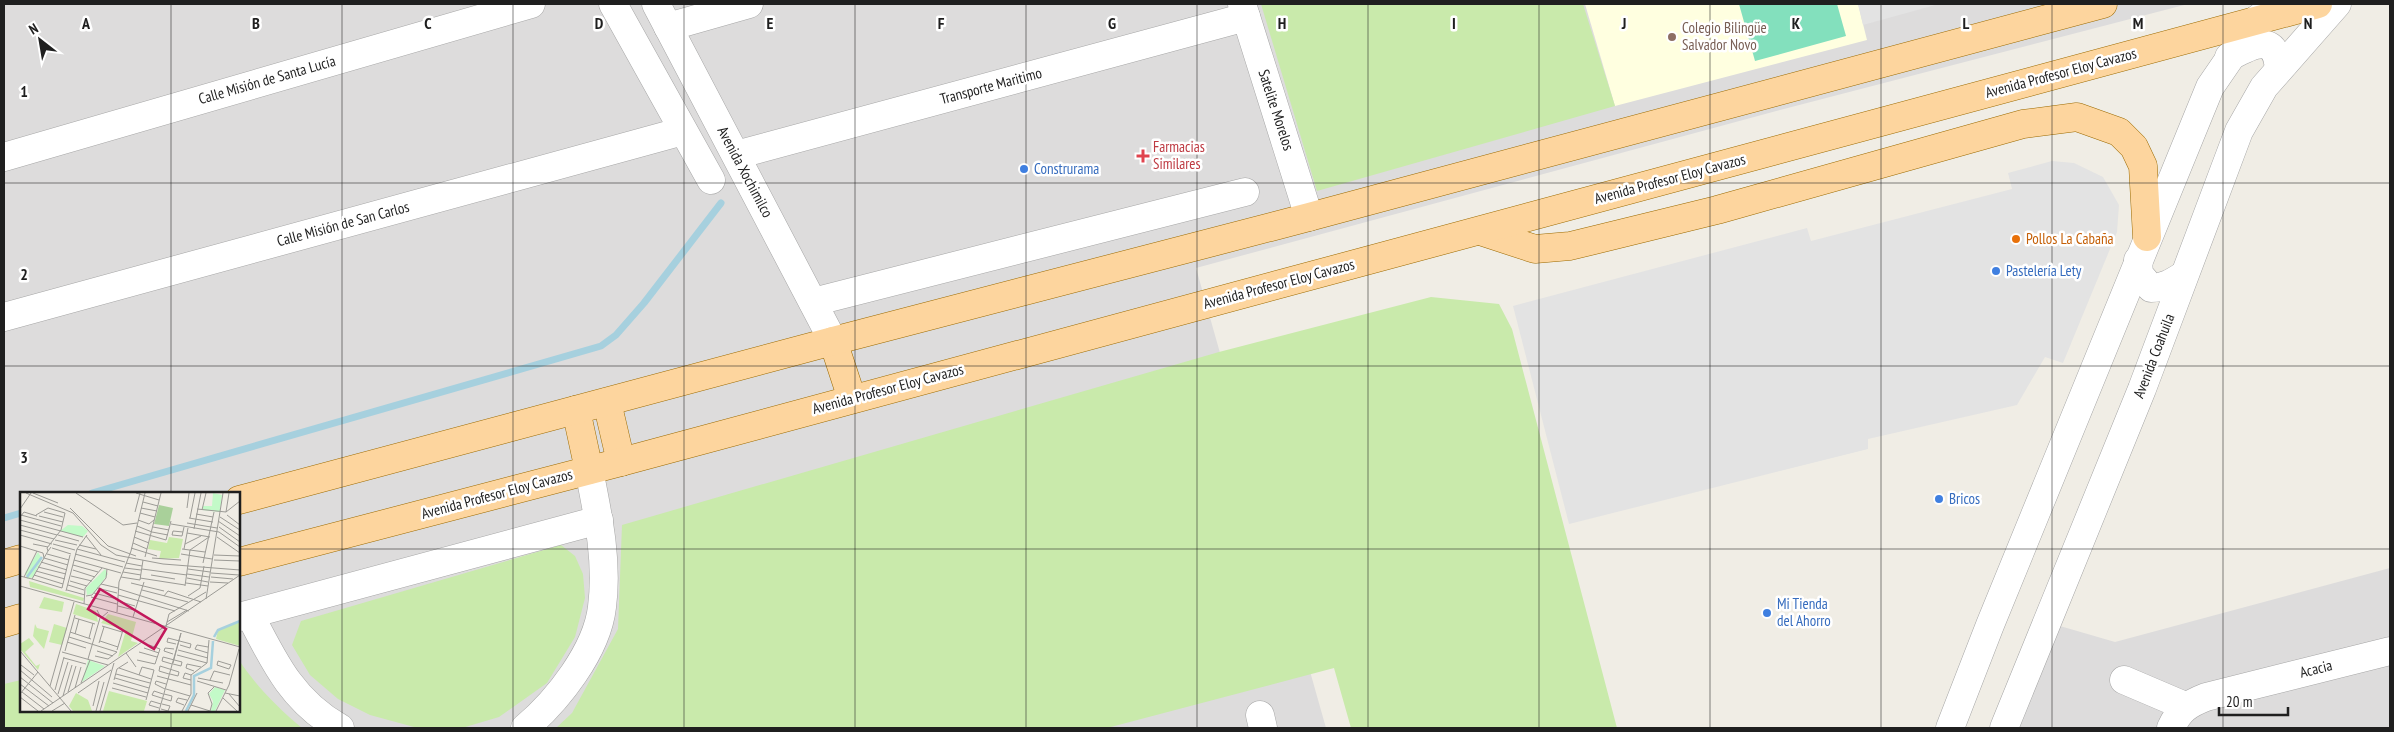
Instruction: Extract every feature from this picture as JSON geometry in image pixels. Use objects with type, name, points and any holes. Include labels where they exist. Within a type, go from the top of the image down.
[{"type":"main road","points":[[240,500],[833,341],[1310,217],[2103,4]]},
{"type":"main road","name":"Avenida Profesor Eloy Cavazos","points":[[240,562],[621,462],[2318,4]]},
{"type":"main road","points":[[1948,144],[2044,78]]},
{"type":"main road","points":[[1480,231],[1535,249],[1570,246],[1717,210],[1948,144],[2046,120],[2076,117],[2104,125],[2119,132],[2134,147],[2143,166],[2142,249]]},
{"type":"main road","points":[[833,341],[852,399]]},
{"type":"main road","points":[[607,402],[621,462]]},
{"type":"main road","points":[[576,410],[588,470]]},
{"type":"main road","points":[[4,564],[20,559]]},
{"type":"main road","points":[[4,623],[20,618]]},
{"type":"street","name":"Calle Misión de Santa Lucía","points":[[4,157],[531,4]]},
{"type":"street","points":[[613,4],[710,180]]},
{"type":"street","points":[[662,15],[749,4]]},
{"type":"street","points":[[1950,728],[2142,249],[2210,87],[2256,20],[2278,4]]},
{"type":"street","name":"Avenida Coahuila","points":[[2004,728],[2142,389],[2239,131],[2264,87],[2337,4]]},
{"type":"street","name":"Satelite Morelos","points":[[1244,10],[1310,217]]},
{"type":"street","name":"Transporte Maritimo","points":[[736,155],[1244,10]]},
{"type":"street","name":"Avenida Xochimilco","points":[[662,15],[833,341]]},
{"type":"street","points":[[2229,57],[2256,44],[2266,44],[2273,49],[2278,58],[2279,69]]},
{"type":"street","name":"Calle Misión de San Carlos","points":[[4,317],[683,131]]},
{"type":"street","points":[[813,302],[1246,192]]},
{"type":"street","points":[[2142,249],[2139,274],[2151,288],[2169,285],[2184,275]]},
{"type":"street","points":[[525,728],[558,694],[578,666],[595,635],[602,609],[604,573],[599,520],[588,470]]},
{"type":"street","points":[[340,728],[324,719],[296,695],[244,616],[599,520]]},
{"type":"street","name":"Acacia","points":[[2178,717],[2206,697],[2390,651]]},
{"type":"street","points":[[2124,680],[2178,717]]},
{"type":"shaded area","points":[[4,4],[2188,4],[1780,110],[1196,268],[1326,728],[4,728]]},
{"type":"shaded area","name":"Colegio Bilingüe Salvador Novo","points":[[1585,4],[1858,4],[1867,40],[1615,106]]},
{"type":"shaded area","points":[[1858,4],[1939,4],[1863,25]]},
{"type":"shaded area","points":[[2052,161],[2074,163],[2103,177],[2119,205],[2117,232],[2063,363],[2045,357],[2017,405],[1868,439],[1868,449],[1569,524],[1513,306],[1807,228],[1811,241],[2012,189],[2008,173]]},
{"type":"shaded area","points":[[2390,568],[2390,728],[2013,728],[2060,626],[2115,642]]},
{"type":"green space","points":[[1261,4],[1583,4],[1615,106],[1317,191]]},
{"type":"green space","points":[[1739,4],[1837,4],[1846,36],[1755,61]]},
{"type":"green space","points":[[1431,297],[1499,304],[1512,329],[1617,728],[1351,728],[1334,668],[1107,728],[556,728],[572,713],[618,629],[622,525],[1219,352]]},
{"type":"green space","points":[[561,545],[575,556],[583,574],[585,598],[575,637],[547,683],[499,717],[462,728],[445,728],[414,727],[370,715],[338,699],[310,675],[292,645],[301,621]]},
{"type":"green space","points":[[240,661],[268,696],[302,728],[4,728],[4,684],[20,680],[20,712],[240,712]]},
{"type":"waterway","points":[[95,492],[601,346],[616,335],[644,303],[721,203]]},
{"type":"waterway","points":[[4,518],[20,513]]},
{"type":"place","name":"Colegio Bilingüe Salvador Novo","points":[[1672,37]]},
{"type":"place","name":"Farmacias Similares","points":[[1143,156]]},
{"type":"place","name":"Construrama","points":[[1024,169]]},
{"type":"place","name":"Pollos La Cabaña","points":[[2016,239]]},
{"type":"place","name":"Pastelería Lety","points":[[1996,271]]},
{"type":"place","name":"Bricos","points":[[1939,499]]},
{"type":"place","name":"Mi Tienda del Ahorro","points":[[1767,613]]}]
